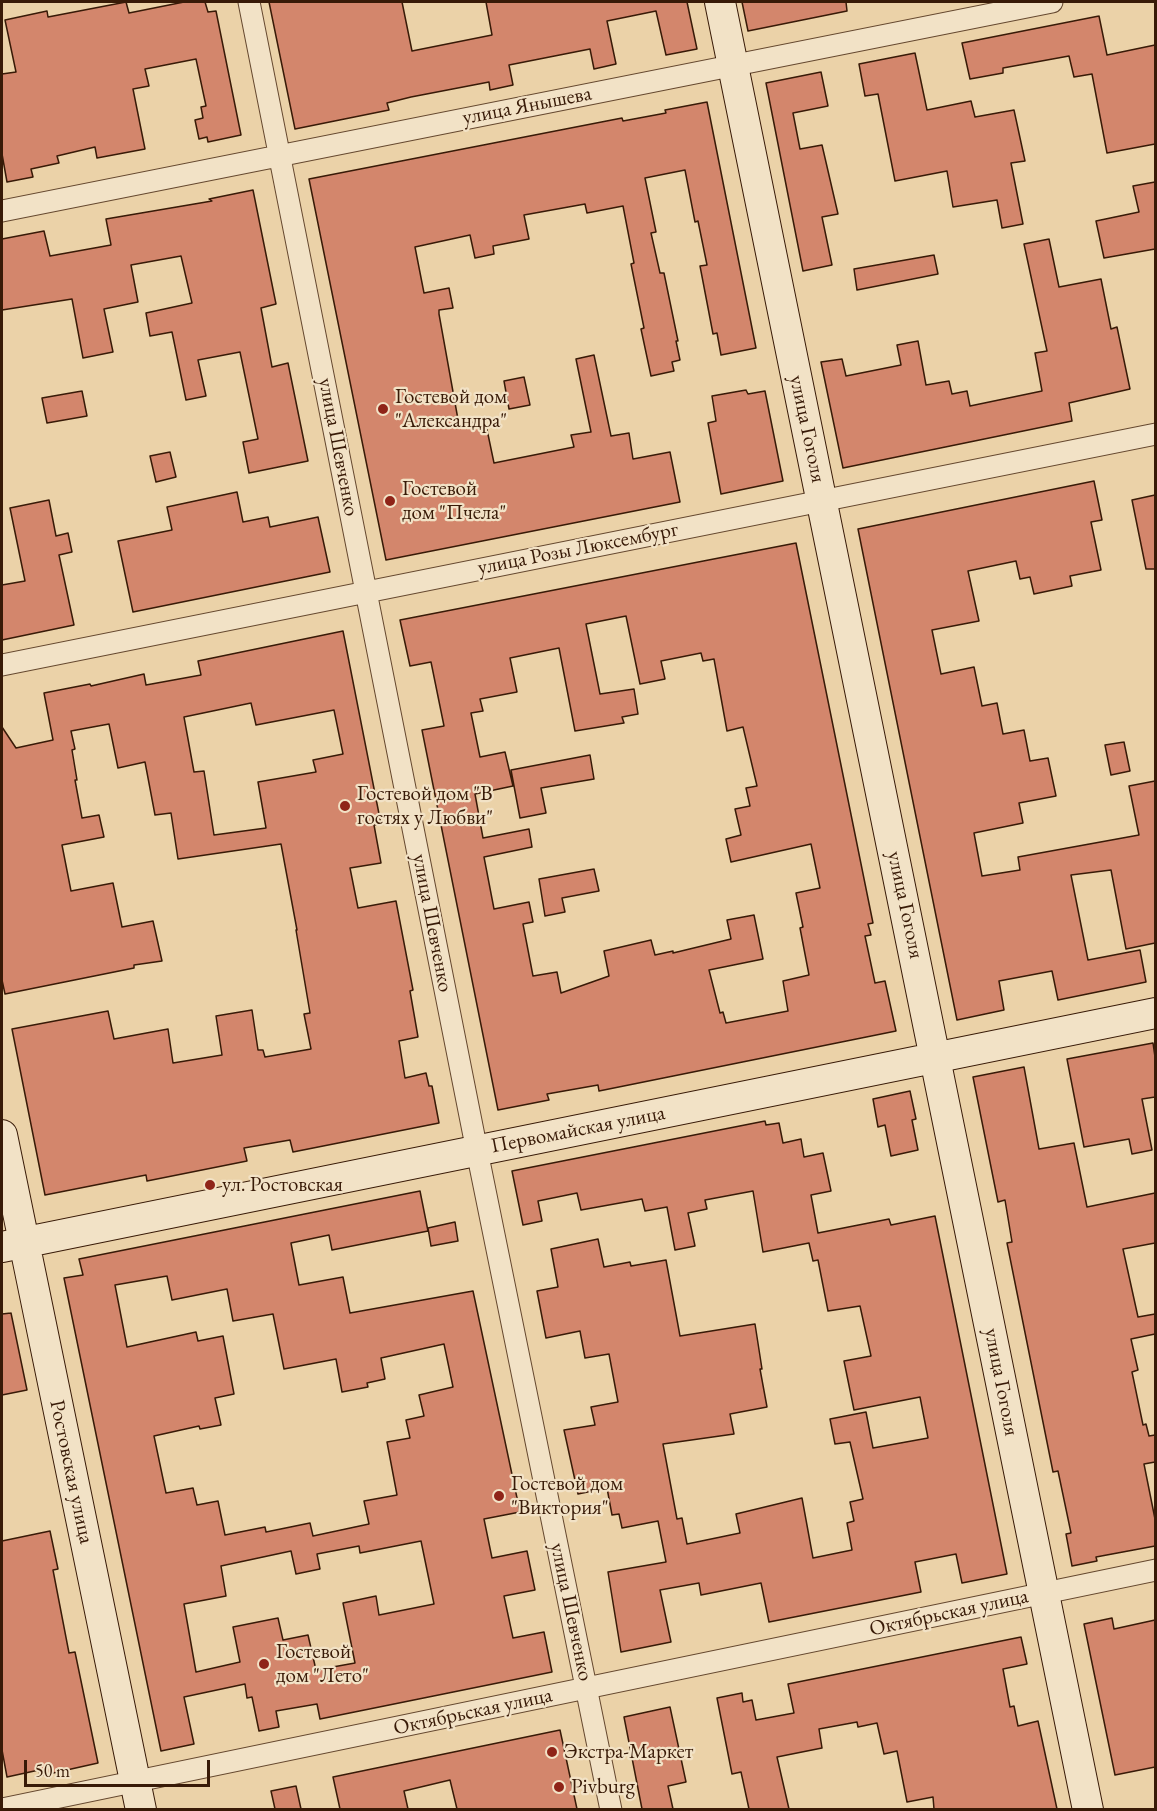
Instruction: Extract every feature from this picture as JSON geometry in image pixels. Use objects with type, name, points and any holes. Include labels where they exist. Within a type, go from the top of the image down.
[{"type":"street","name":"улица Шевченко","points":[[249,2],[477,1151],[611,1809]]},
{"type":"street","name":"улица Гоголя","points":[[720,2],[1088,1809]]},
{"type":"street","name":"улица Янышева","points":[[2,211],[1052,2]]},
{"type":"street","name":"улица Розы Люксембург","points":[[2,665],[1155,434]]},
{"type":"street","name":"Первомайская улица","points":[[12,1245],[1155,1013]]},
{"type":"street","name":"Ростовская улица","points":[[2,1135],[12,1245],[139,1796]]},
{"type":"street","name":"Октябрьская улица","points":[[2,1809],[139,1796],[587,1688],[1155,1570]]},
{"type":"building","points":[[126,2],[129,13],[184,2],[205,2],[208,12],[216,11],[241,135],[208,142],[207,137],[199,139],[195,120],[203,118],[201,107],[206,106],[196,59],[145,69],[149,86],[133,89],[145,149],[97,158],[95,147],[57,156],[59,163],[31,169],[33,177],[7,182],[2,154],[2,74],[16,72],[5,20],[47,11],[48,17]]},
{"type":"building","points":[[269,2],[402,2],[412,51],[492,35],[486,2],[687,2],[697,49],[666,55],[656,11],[607,21],[616,64],[594,69],[590,49],[509,65],[513,85],[490,90],[489,82],[411,97],[387,103],[389,110],[295,129]]},
{"type":"building","points":[[742,2],[846,2],[847,11],[748,31]]},
{"type":"building","points":[[1099,16],[1107,55],[1155,45],[1155,144],[1107,153],[1092,74],[1074,77],[1069,56],[1003,68],[1003,73],[970,79],[962,43]]},
{"type":"building","points":[[915,53],[927,110],[971,101],[975,117],[1014,110],[1025,161],[1011,163],[1023,224],[1002,228],[997,200],[953,207],[947,171],[895,181],[878,94],[865,96],[859,64]]},
{"type":"building","points":[[821,72],[828,106],[793,113],[800,149],[822,145],[838,214],[822,217],[832,265],[803,271],[766,83]]},
{"type":"building","points":[[707,102],[756,348],[721,355],[717,333],[713,334],[700,266],[707,265],[698,221],[695,222],[685,170],[645,178],[656,232],[651,233],[660,273],[664,273],[678,341],[676,341],[680,360],[672,362],[674,371],[651,376],[641,329],[644,328],[631,264],[634,263],[623,206],[587,213],[585,204],[524,215],[529,239],[493,246],[494,254],[475,258],[470,235],[415,247],[424,293],[449,288],[453,308],[439,310],[439,314],[459,425],[485,420],[494,463],[574,447],[571,435],[591,432],[576,359],[594,355],[611,436],[629,433],[633,459],[670,452],[680,502],[386,560],[309,179],[622,118],[623,121],[666,113],[665,110]]},
{"type":"building","points":[[1155,182],[1155,249],[1104,258],[1096,221],[1139,212],[1133,186]]},
{"type":"building","points":[[253,190],[276,304],[261,308],[272,367],[288,363],[308,461],[249,473],[243,442],[258,439],[240,352],[198,360],[206,396],[186,400],[172,332],[150,336],[146,313],[192,303],[181,256],[131,265],[138,302],[104,309],[113,352],[83,358],[72,299],[2,310],[2,239],[44,231],[50,256],[111,245],[106,219],[212,201],[209,199]]},
{"type":"building","points":[[1049,239],[1059,287],[1101,279],[1111,329],[1117,327],[1130,389],[1069,403],[1072,421],[843,468],[821,362],[842,359],[846,376],[901,365],[897,345],[918,341],[926,385],[949,381],[952,394],[967,391],[970,406],[1042,391],[1035,353],[1047,351],[1024,244]]},
{"type":"building","points":[[934,255],[938,274],[857,290],[854,269]]},
{"type":"building","points":[[524,377],[530,405],[509,409],[504,381]]},
{"type":"building","points":[[746,390],[748,394],[765,391],[783,481],[721,494],[708,423],[716,421],[712,396]]},
{"type":"building","points":[[82,391],[87,416],[47,423],[42,398]]},
{"type":"building","points":[[170,452],[176,477],[156,482],[150,456]]},
{"type":"building","points":[[1094,481],[1102,520],[1091,522],[1101,570],[1070,576],[1072,586],[1034,594],[1030,577],[1020,579],[1016,561],[968,571],[979,621],[932,630],[941,674],[974,667],[982,706],[997,703],[1003,734],[1024,730],[1030,761],[1048,758],[1056,796],[1019,803],[1023,823],[974,833],[982,876],[1020,870],[1018,857],[1139,835],[1129,786],[1155,781],[1155,943],[1126,949],[1111,870],[1071,875],[1088,960],[1140,950],[1146,982],[1058,1000],[1052,971],[999,981],[1004,1010],[957,1020],[858,529]]},
{"type":"building","points":[[237,492],[243,522],[268,517],[270,527],[318,517],[330,572],[133,612],[118,541],[172,530],[167,507]]},
{"type":"building","points":[[1155,495],[1155,569],[1146,569],[1132,500]]},
{"type":"building","points":[[49,500],[56,536],[68,533],[72,552],[59,555],[74,625],[2,640],[2,585],[25,581],[10,508]]},
{"type":"building","points":[[796,543],[873,923],[868,924],[871,935],[865,936],[875,983],[885,981],[896,1031],[599,1091],[598,1085],[547,1094],[549,1100],[498,1110],[422,730],[444,726],[431,662],[410,666],[400,620]],"holes":[[[626,616],[640,684],[665,679],[661,661],[701,653],[703,661],[714,659],[727,731],[743,727],[757,786],[746,788],[750,806],[735,809],[741,835],[726,839],[731,862],[811,844],[820,888],[796,893],[809,975],[783,981],[788,1011],[726,1023],[723,1012],[720,1013],[709,970],[763,959],[754,915],[727,920],[731,939],[673,953],[673,951],[655,955],[651,940],[604,951],[609,976],[561,993],[557,972],[533,976],[523,924],[533,922],[529,902],[494,909],[484,857],[532,847],[529,829],[483,838],[475,794],[513,786],[505,752],[480,757],[471,713],[483,711],[480,699],[517,692],[510,658],[559,648],[575,731],[624,723],[622,717],[638,714],[634,689],[600,694],[586,624]]]},
{"type":"building","points":[[343,631],[381,824],[374,825],[381,863],[350,868],[358,908],[396,901],[413,990],[410,991],[418,1037],[399,1041],[405,1078],[426,1073],[429,1086],[432,1086],[439,1123],[293,1152],[290,1140],[244,1148],[247,1161],[147,1181],[146,1175],[45,1195],[12,1029],[108,1011],[114,1039],[168,1029],[173,1063],[222,1055],[216,1016],[252,1010],[258,1050],[263,1050],[265,1057],[311,1049],[304,1014],[310,1013],[281,844],[178,859],[171,813],[155,815],[145,762],[118,768],[109,724],[71,731],[75,749],[72,750],[77,780],[75,780],[82,818],[99,815],[104,837],[62,845],[71,891],[113,883],[122,927],[153,921],[162,961],[134,965],[134,968],[5,994],[2,980],[2,727],[16,748],[53,740],[44,693],[90,684],[91,686],[144,674],[146,685],[201,675],[198,661]],"holes":[[[251,703],[256,725],[334,710],[343,754],[313,760],[316,772],[258,782],[266,828],[214,835],[204,771],[194,772],[184,717]]]},
{"type":"building","points":[[1124,742],[1130,771],[1111,775],[1105,745]]},
{"type":"building","points":[[590,755],[594,779],[541,788],[546,813],[520,818],[511,770]]},
{"type":"building","points":[[594,869],[599,891],[562,898],[565,912],[545,916],[539,879]]},
{"type":"building","points":[[1153,1043],[1155,1097],[1142,1099],[1152,1150],[1132,1154],[1129,1139],[1084,1147],[1067,1059]]},
{"type":"building","points":[[1024,1067],[1039,1149],[1074,1143],[1087,1207],[1155,1193],[1155,1243],[1123,1249],[1138,1317],[1155,1314],[1155,1334],[1131,1339],[1138,1370],[1132,1372],[1143,1425],[1146,1424],[1149,1436],[1155,1435],[1155,1462],[1144,1464],[1155,1519],[1155,1546],[1096,1557],[1097,1561],[1072,1566],[1066,1534],[1071,1533],[1058,1471],[1053,1472],[1007,1243],[1012,1242],[1005,1200],[998,1202],[973,1077]]},
{"type":"building","points":[[910,1091],[916,1119],[912,1120],[918,1150],[891,1156],[885,1125],[878,1127],[873,1099]]},
{"type":"building","points":[[765,1121],[766,1125],[779,1123],[783,1143],[801,1139],[804,1157],[823,1153],[831,1191],[811,1195],[818,1233],[889,1219],[891,1225],[935,1216],[1007,1574],[962,1583],[956,1554],[915,1562],[921,1592],[769,1622],[761,1583],[701,1595],[699,1583],[660,1590],[671,1642],[621,1652],[608,1572],[666,1562],[658,1521],[622,1528],[619,1514],[612,1515],[607,1488],[578,1494],[564,1430],[595,1425],[591,1407],[618,1402],[609,1354],[585,1358],[580,1331],[546,1338],[537,1291],[558,1287],[551,1249],[598,1239],[604,1267],[630,1262],[631,1266],[666,1260],[680,1336],[755,1324],[767,1407],[730,1414],[734,1434],[663,1444],[677,1519],[682,1518],[687,1544],[740,1533],[736,1514],[802,1498],[813,1558],[852,1550],[847,1523],[854,1521],[850,1502],[863,1499],[850,1442],[835,1444],[830,1419],[866,1412],[873,1448],[928,1438],[920,1397],[854,1410],[844,1361],[871,1356],[860,1306],[828,1311],[818,1260],[813,1261],[809,1243],[763,1252],[753,1191],[705,1200],[707,1209],[688,1213],[695,1246],[675,1250],[667,1207],[645,1211],[642,1199],[581,1210],[577,1193],[538,1201],[542,1221],[523,1225],[512,1171]]},
{"type":"building","points":[[420,1191],[428,1231],[332,1250],[329,1235],[291,1243],[299,1285],[343,1277],[350,1313],[473,1291],[520,1512],[484,1519],[492,1558],[527,1551],[535,1590],[504,1596],[513,1638],[544,1632],[552,1672],[320,1719],[317,1704],[276,1711],[279,1727],[259,1731],[252,1697],[247,1698],[245,1684],[184,1697],[194,1744],[161,1751],[64,1278],[83,1275],[79,1259]],"holes":[[[167,1276],[172,1300],[227,1289],[233,1321],[273,1314],[284,1369],[336,1359],[342,1392],[368,1387],[367,1383],[385,1379],[381,1358],[444,1344],[453,1387],[419,1395],[424,1416],[406,1420],[410,1438],[387,1442],[397,1495],[364,1501],[369,1524],[313,1536],[310,1523],[266,1532],[265,1527],[225,1535],[218,1501],[197,1505],[193,1488],[166,1493],[154,1436],[199,1426],[200,1429],[221,1425],[215,1398],[234,1394],[223,1336],[198,1341],[196,1332],[127,1347],[115,1285]],[[421,1541],[434,1604],[379,1615],[376,1596],[343,1603],[355,1663],[316,1670],[308,1635],[283,1640],[278,1618],[233,1627],[240,1662],[196,1672],[184,1604],[226,1596],[221,1566],[291,1551],[296,1574],[320,1569],[317,1554],[359,1546],[360,1553]]]},
{"type":"building","points":[[455,1222],[458,1241],[431,1246],[428,1228]]},
{"type":"building","points":[[11,1313],[27,1390],[2,1395],[2,1314]]},
{"type":"building","points":[[50,1531],[58,1569],[53,1570],[69,1653],[75,1652],[98,1763],[40,1776],[39,1770],[7,1777],[2,1750],[2,1541]]},
{"type":"building","points":[[1112,1618],[1114,1629],[1155,1620],[1155,1767],[1115,1775],[1084,1624]]},
{"type":"building","points":[[1021,1637],[1027,1664],[1003,1669],[1010,1707],[1014,1706],[1018,1726],[1038,1721],[1057,1809],[934,1809],[933,1797],[907,1802],[897,1751],[884,1754],[877,1723],[858,1727],[857,1722],[819,1729],[822,1748],[777,1757],[789,1809],[749,1809],[741,1772],[732,1774],[717,1698],[742,1693],[743,1702],[752,1700],[756,1720],[794,1713],[788,1684]]},
{"type":"building","points":[[670,1707],[686,1782],[668,1786],[673,1809],[642,1809],[624,1717]]},
{"type":"building","points":[[560,1730],[577,1809],[457,1809],[450,1780],[404,1791],[408,1809],[340,1809],[333,1777]]},
{"type":"building","points":[[296,1786],[301,1809],[275,1809],[271,1791]]},
{"type":"place","name":"Гостевой дом \"Александра\"","points":[[383,409]]},
{"type":"place","name":"Гостевой дом \"Пчела\"","points":[[390,501]]},
{"type":"place","name":"Гостевой дом \"В гостях у Любви\"","points":[[345,806]]},
{"type":"place","name":"ул. Ростовская","points":[[210,1185]]},
{"type":"place","name":"Гостевой дом \"Виктория\"","points":[[499,1496]]},
{"type":"place","name":"Гостевой дом \"Лето\"","points":[[264,1664]]},
{"type":"place","name":"Экстра-Маркет","points":[[552,1752]]},
{"type":"place","name":"Pivburg","points":[[559,1787]]}]
